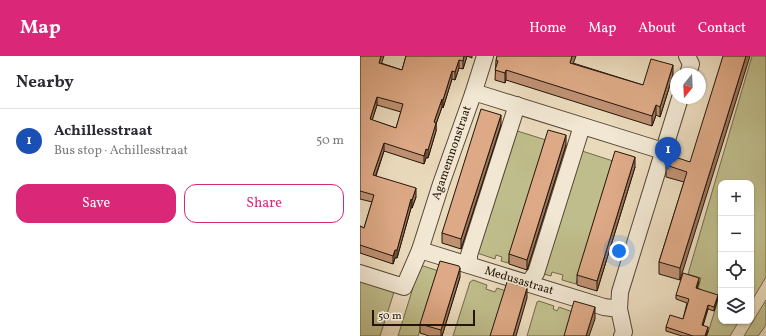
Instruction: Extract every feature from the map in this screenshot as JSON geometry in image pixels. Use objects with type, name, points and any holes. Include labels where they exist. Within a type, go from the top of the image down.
[{"type":"street","name":"Agamemnonstraat","points":[[360,273],[404,287],[420,250],[485,56]]},
{"type":"street","points":[[473,94],[480,94],[663,151]]},
{"type":"street","points":[[622,336],[624,332],[619,309],[620,292],[678,104]]},
{"type":"street","points":[[469,265],[469,255],[516,105]]},
{"type":"street","points":[[528,283],[536,273],[582,126]]},
{"type":"street","name":"Medusastraat","points":[[420,250],[604,307],[619,309]]},
{"type":"shaded area","points":[[752,56],[766,56],[766,277],[754,297],[754,180],[718,180],[718,297],[698,289],[701,278],[688,274]]},
{"type":"shaded area","points":[[511,129],[546,140],[508,263],[501,261],[502,257],[496,255],[495,259],[474,252]]},
{"type":"shaded area","points":[[579,150],[613,161],[576,284],[562,280],[563,275],[552,272],[551,276],[540,273]]},
{"type":"shaded area","points":[[420,265],[439,271],[418,336],[398,336]]},
{"type":"shaded area","points":[[473,280],[487,285],[486,289],[495,292],[497,288],[506,291],[493,336],[453,336],[470,282]]},
{"type":"shaded area","points":[[360,281],[394,292],[380,336],[360,336]]},
{"type":"shaded area","points":[[718,300],[718,324],[737,324],[730,336],[707,336]]},
{"type":"shaded area","points":[[766,300],[766,325],[758,336],[744,336],[751,324],[754,324],[754,320]]},
{"type":"shaded area","points":[[539,301],[554,306],[553,309],[557,311],[559,307],[573,312],[566,336],[527,336],[537,302]]},
{"type":"building","points":[[360,56],[381,56],[379,63],[402,70],[406,56],[464,56],[463,61],[459,60],[455,72],[452,71],[434,122],[436,123],[428,150],[426,149],[424,156],[384,143],[373,175],[416,188],[412,200],[411,199],[397,250],[395,250],[393,256],[360,245],[360,226],[364,228],[374,195],[360,191]],"holes":[[[377,97],[403,104],[396,128],[370,119]]]},
{"type":"building","points":[[497,56],[572,56],[570,63],[643,85],[651,59],[673,65],[672,68],[670,68],[670,75],[660,107],[656,105],[652,116],[506,70],[505,73],[495,70],[498,61],[496,60]]},
{"type":"building","points":[[723,56],[746,56],[680,268],[659,262],[687,172],[666,165],[669,155],[690,162]]},
{"type":"building","points":[[481,109],[501,115],[461,239],[442,233]]},
{"type":"building","points":[[548,130],[566,135],[527,260],[509,254]]},
{"type":"building","points":[[615,151],[635,157],[597,281],[577,275]]},
{"type":"building","points":[[440,261],[459,266],[460,268],[441,330],[420,324]]},
{"type":"building","points":[[683,273],[699,278],[696,288],[718,295],[714,307],[708,305],[702,325],[708,327],[705,336],[693,336],[666,327],[670,315],[683,319],[689,299],[676,295]]},
{"type":"building","points":[[507,282],[527,288],[513,336],[490,336]]},
{"type":"building","points":[[574,301],[595,307],[586,336],[564,336]]},
{"type":"place","name":"Achillesstraat","points":[[668,170]]}]
